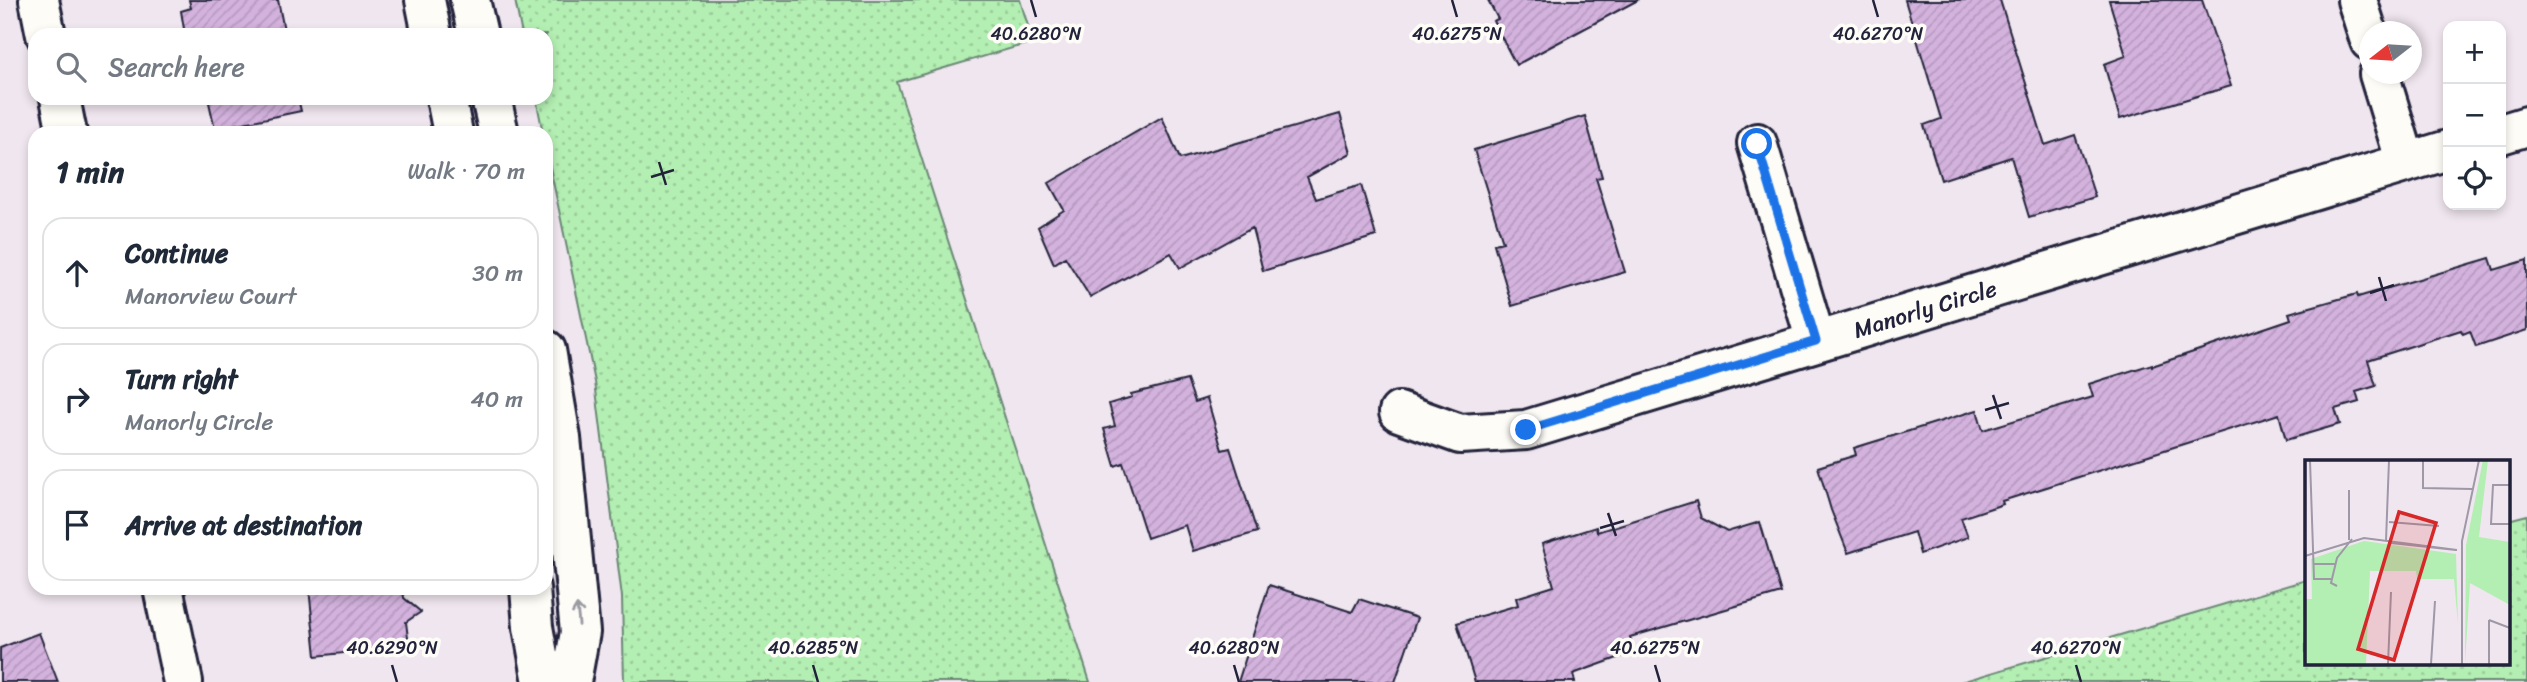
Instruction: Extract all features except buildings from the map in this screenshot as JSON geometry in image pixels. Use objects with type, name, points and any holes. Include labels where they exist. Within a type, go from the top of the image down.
[{"type":"street","points":[[39,0],[45,28]]},
{"type":"street","points":[[425,0],[431,28]]},
{"type":"street","points":[[470,0],[476,28]]},
{"type":"street","points":[[2357,0],[2364,21]]},
{"type":"street","points":[[2382,84],[2406,163]]},
{"type":"street","points":[[61,105],[66,126]]},
{"type":"street","points":[[447,105],[452,126]]},
{"type":"street","points":[[493,105],[497,126]]},
{"type":"street","points":[[2506,132],[2527,126]]},
{"type":"street","points":[[1757,144],[1816,341]]},
{"type":"street","name":"Manorly Circle","points":[[1399,412],[1460,434],[1526,430],[2443,152]]},
{"type":"street","points":[[553,392],[561,439],[580,632],[571,682]]},
{"type":"street","points":[[164,595],[183,682]]},
{"type":"street","points":[[531,595],[543,682]]},
{"type":"green space","points":[[515,0],[1020,0],[1033,42],[897,82],[1090,682],[624,682],[622,597],[595,382],[553,181],[553,126],[542,126],[537,105],[553,105],[553,28],[521,28]]},
{"type":"green space","points":[[2527,515],[2527,682],[1961,682],[2305,580],[2305,664],[2510,664],[2510,519]]},
{"type":"route","points":[[1526,430],[1816,341],[1757,144]]}]
